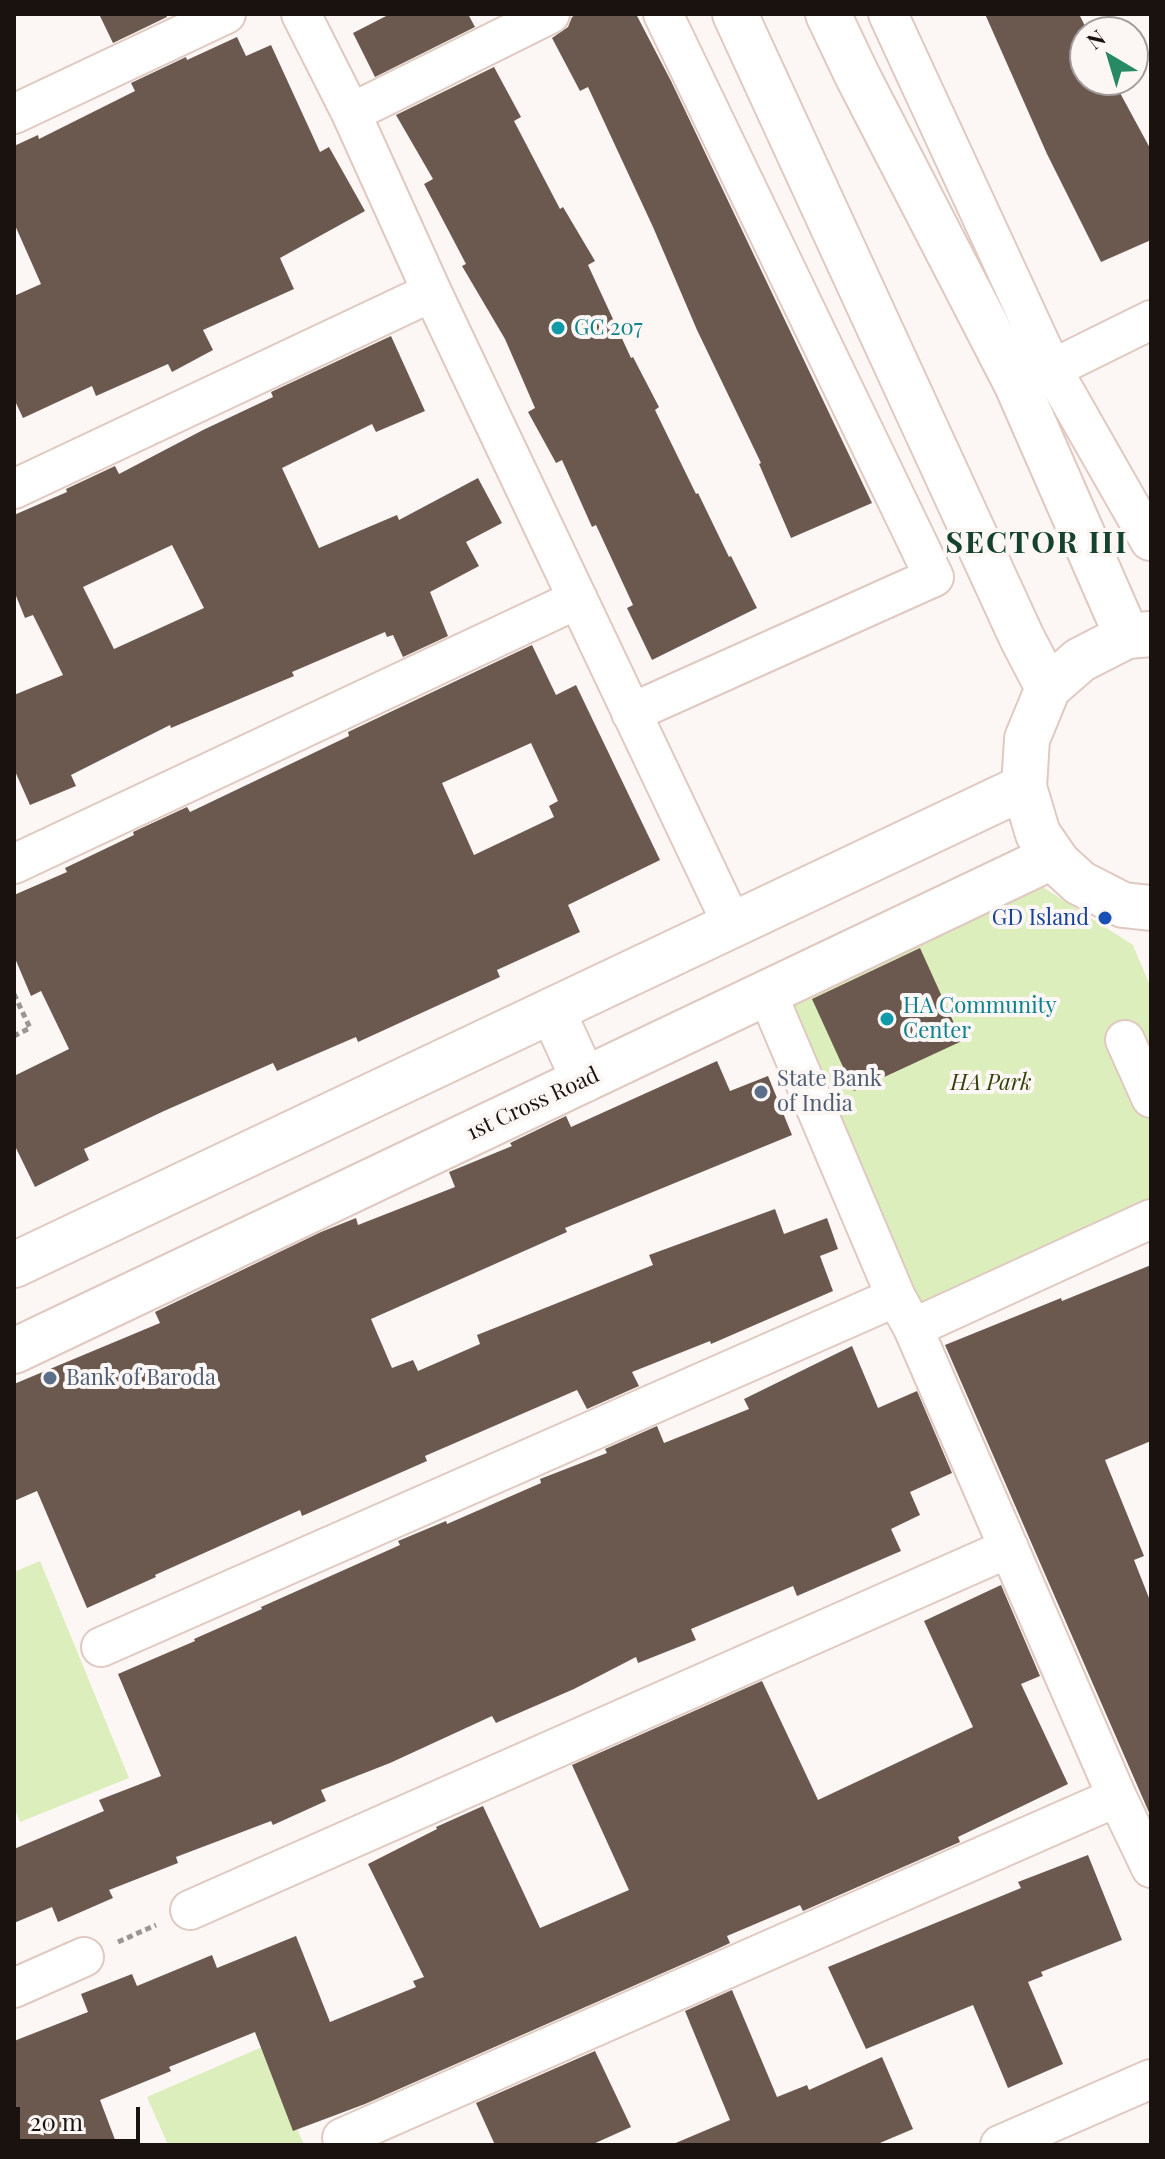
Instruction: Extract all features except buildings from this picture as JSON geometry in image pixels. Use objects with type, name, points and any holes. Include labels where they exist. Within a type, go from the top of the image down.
[{"type":"street","points":[[14,114],[226,14]]},
{"type":"street","points":[[301,14],[351,113],[432,292],[732,924]]},
{"type":"street","points":[[351,113],[550,14]]},
{"type":"street","points":[[631,713],[934,577],[663,14]]},
{"type":"street","points":[[735,14],[1022,638],[1048,688]]},
{"type":"street","points":[[828,14],[1017,385],[1139,635],[1080,660],[1048,688],[1027,739],[1024,787],[1038,834],[1052,857],[1080,883],[1123,905],[1151,908]]},
{"type":"street","points":[[888,14],[1052,369],[1150,541]]},
{"type":"street","points":[[14,489],[432,292]]},
{"type":"street","points":[[1052,369],[1151,320]]},
{"type":"street","points":[[14,864],[578,599]]},
{"type":"street","points":[[14,1265],[1024,787]]},
{"type":"street","name":"1st Cross Road","points":[[14,1351],[1052,857]]},
{"type":"street","points":[[767,993],[904,1312],[1151,1868]]},
{"type":"street","points":[[552,1010],[584,1080]]},
{"type":"street","points":[[1125,1040],[1151,1098]]},
{"type":"street","points":[[101,1647],[904,1312],[1151,1219]]},
{"type":"street","points":[[190,1910],[1009,1548]]},
{"type":"street","points":[[342,2138],[1117,1797]]},
{"type":"street","points":[[14,1988],[84,1957]]},
{"type":"street","points":[[1000,2145],[1151,2079]]},
{"type":"path","points":[[14,994],[30,1028],[14,1036]]},
{"type":"path","points":[[84,1957],[190,1910]]},
{"type":"green space","name":"HA Park","points":[[1038,884],[1133,945],[1151,988],[1151,1203],[914,1307],[784,1004]]},
{"type":"green space","points":[[40,1561],[129,1778],[20,1822],[14,1807],[14,1572]]},
{"type":"green space","points":[[262,2047],[304,2145],[168,2145],[147,2097]]},
{"type":"place","name":"GC 207","points":[[558,328]]},
{"type":"place","name":"GD Island","points":[[1105,918]]},
{"type":"place","name":"HA Community Center","points":[[887,1019]]},
{"type":"place","name":"State Bank of India","points":[[761,1092]]},
{"type":"place","name":"Bank of Baroda","points":[[50,1378]]},
{"type":"district","name":"SECTOR III","points":[[1037,544]]}]
